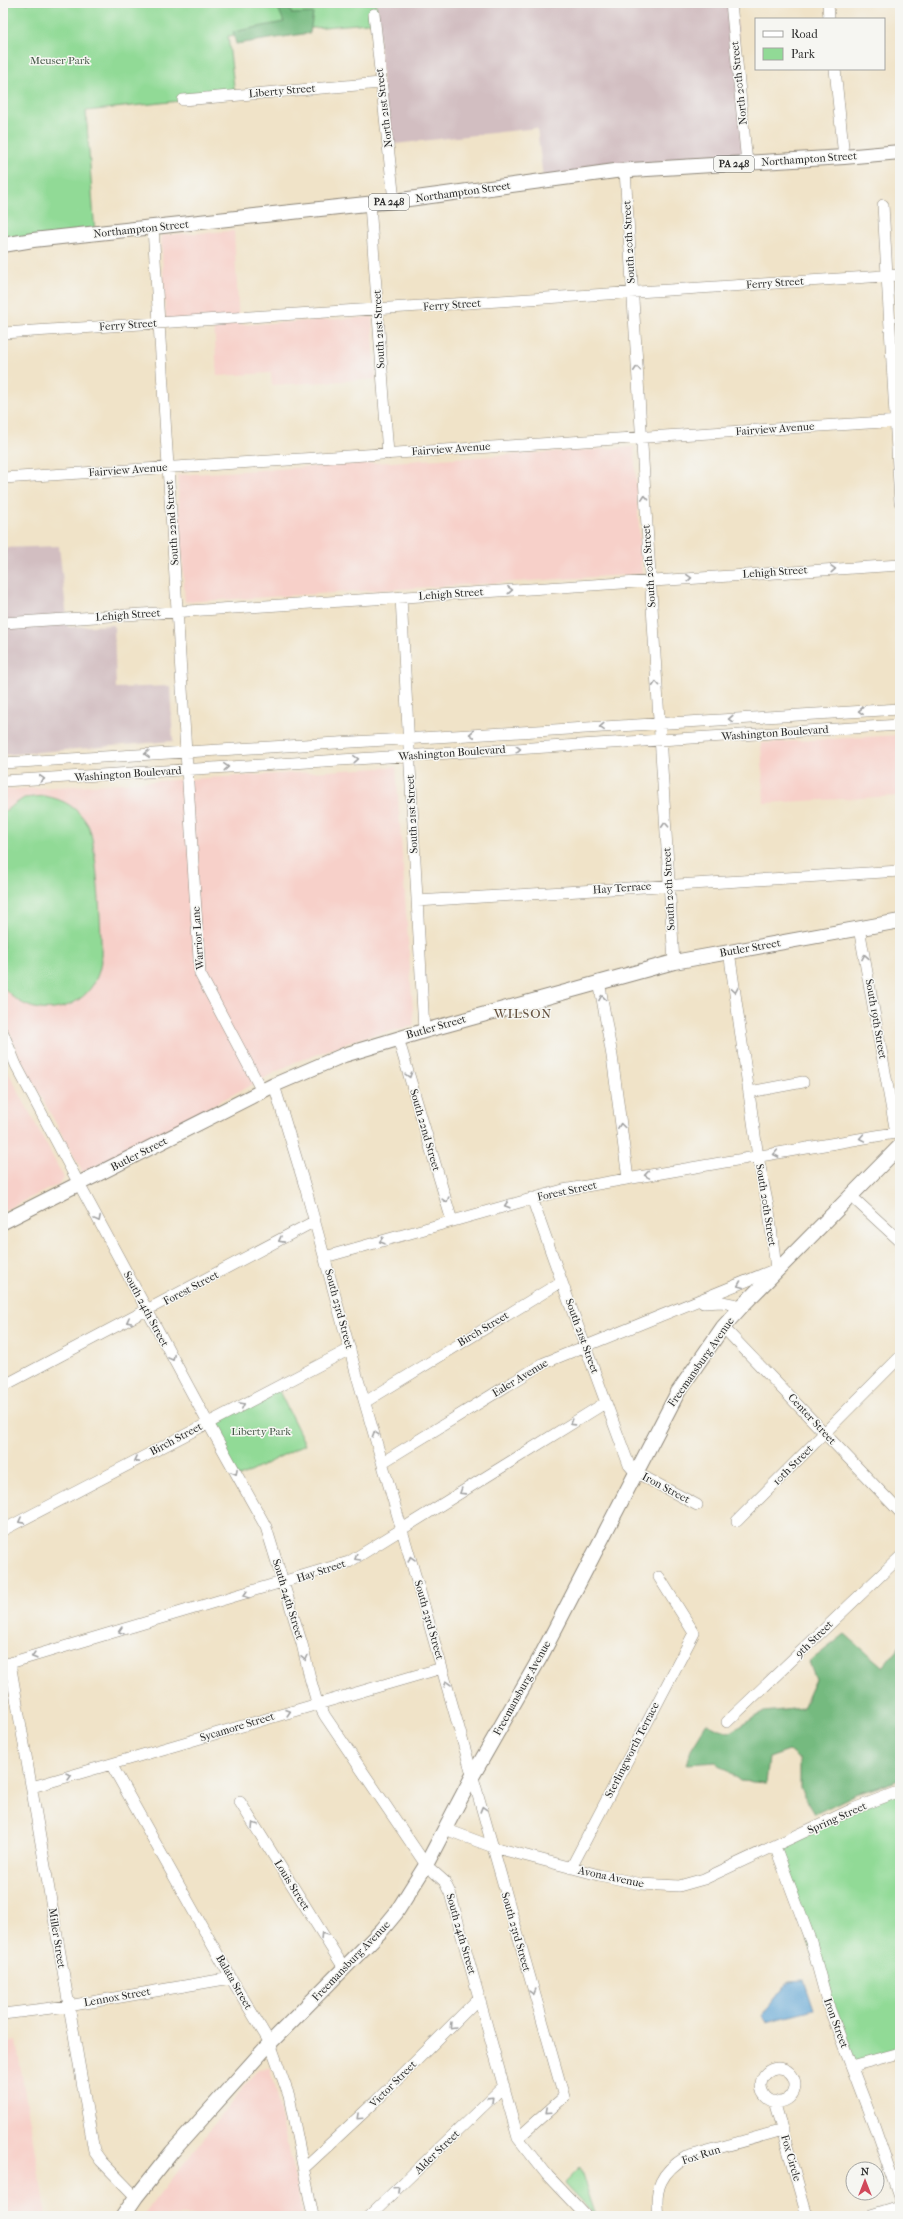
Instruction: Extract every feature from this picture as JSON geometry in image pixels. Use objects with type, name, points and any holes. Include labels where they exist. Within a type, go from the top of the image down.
[{"type":"main road","name":"Northampton Street","points":[[3,245],[33,240],[370,204],[625,170],[844,158],[900,152]]},
{"type":"main road","name":"Butler Street","points":[[3,1222],[268,1088],[344,1055],[398,1038],[599,981],[674,962],[900,921]]},
{"type":"main road","name":"Freemansburg Avenue","points":[[123,2216],[136,2197],[172,2152],[270,2044],[390,1922],[426,1865],[473,1775],[541,1656],[635,1472],[678,1392],[723,1327],[776,1270],[850,1195],[899,1138]]},
{"type":"street","name":"North 20th Street","points":[[731,3],[747,163]]},
{"type":"street","points":[[828,3],[829,18]]},
{"type":"street","name":"North 21st Street","points":[[374,14],[394,201]]},
{"type":"street","points":[[835,70],[844,158]]},
{"type":"street","name":"Liberty Street","points":[[182,100],[381,83]]},
{"type":"street","name":"South 20th Street","points":[[625,170],[674,962]]},
{"type":"street","name":"South 21st Street","points":[[370,204],[379,310],[388,454]]},
{"type":"street","points":[[883,205],[898,421],[900,502]]},
{"type":"street","name":"South 22nd Street","points":[[153,228],[187,770]]},
{"type":"street","name":"Ferry Street","points":[[3,333],[379,310],[900,275]]},
{"type":"street","name":"Fairview Avenue","points":[[3,478],[898,421]]},
{"type":"street","name":"Lehigh Street","points":[[3,623],[900,565]]},
{"type":"street","name":"South 21st Street","points":[[401,597],[424,1031]]},
{"type":"street","name":"Washington Boulevard","points":[[3,762],[900,709]]},
{"type":"street","name":"Washington Boulevard","points":[[3,781],[900,725]]},
{"type":"street","name":"Warrior Lane","points":[[187,770],[200,974],[268,1088]]},
{"type":"street","name":"Hay Terrace","points":[[417,901],[900,871]]},
{"type":"street","name":"South 19th Street","points":[[859,928],[899,1138]]},
{"type":"street","name":"South 20th Street","points":[[729,951],[758,1157],[768,1211],[776,1270]]},
{"type":"street","points":[[599,981],[612,1056],[628,1179]]},
{"type":"street","name":"South 24th Street","points":[[3,1033],[16,1065],[79,1184],[208,1423],[266,1526],[318,1703],[426,1865],[444,1881],[450,1893],[518,2138],[543,2169],[586,2216]]},
{"type":"street","name":"South 22nd Street","points":[[398,1038],[452,1221]]},
{"type":"street","points":[[750,1092],[803,1082]]},
{"type":"street","name":"South 23rd Street","points":[[268,1088],[315,1221],[365,1402],[564,2097],[518,2138]]},
{"type":"street","name":"Forest Street","points":[[325,1257],[563,1190],[814,1146],[899,1138]]},
{"type":"street","points":[[850,1195],[900,1241]]},
{"type":"street","name":"South 21st Street","points":[[532,1198],[605,1402],[629,1465],[635,1472]]},
{"type":"street","name":"Forest Street","points":[[3,1386],[148,1312],[315,1221]]},
{"type":"street","name":"Ealer Avenue","points":[[383,1462],[544,1363],[776,1270]]},
{"type":"street","name":"Birch Street","points":[[365,1402],[561,1282]]},
{"type":"street","name":"Ealer Avenue","points":[[690,1305],[722,1302],[742,1306]]},
{"type":"street","name":"Center Street","points":[[723,1327],[900,1512]]},
{"type":"street","name":"Birch Street","points":[[3,1530],[350,1349]]},
{"type":"street","name":"10th Street","points":[[737,1521],[900,1357]]},
{"type":"street","name":"Hay Street","points":[[6,1664],[283,1584],[349,1562],[605,1402]]},
{"type":"street","name":"Iron Street","points":[[635,1472],[697,1505]]},
{"type":"street","name":"9th Street","points":[[727,1722],[900,1557]]},
{"type":"street","name":"Sterlingworth Terrace","points":[[571,1868],[694,1633],[659,1577]]},
{"type":"street","name":"Miller Street","points":[[6,1664],[32,1787],[68,2006],[94,2151],[101,2162],[136,2197]]},
{"type":"street","name":"Sycamore Street","points":[[32,1787],[442,1668]]},
{"type":"street","name":"Balata Street","points":[[111,1764],[231,1978],[270,2044],[289,2096],[313,2216]]},
{"type":"street","name":"Spring Street","points":[[775,1846],[853,1809],[900,1791]]},
{"type":"street","name":"Louis Street","points":[[240,1802],[344,1968]]},
{"type":"street","name":"Avona Avenue","points":[[444,1829],[493,1847],[571,1868],[641,1884],[679,1886],[696,1882],[775,1846]]},
{"type":"street","name":"Iron Street","points":[[775,1846],[802,1918],[828,2005],[899,2193]]},
{"type":"street","name":"Lennox Street","points":[[3,2014],[68,2006],[231,1978]]},
{"type":"street","name":"Victor Street","points":[[304,2168],[375,2102],[479,1998]]},
{"type":"street","points":[[852,2066],[900,2053]]},
{"type":"street","name":"Alder Street","points":[[369,2216],[504,2086]]},
{"type":"street","name":"Fox Circle","points":[[774,2101],[808,2216]]},
{"type":"street","name":"Fox Run","points":[[658,2216],[657,2191],[663,2176],[673,2165],[686,2157],[783,2130]]},
{"type":"street","points":[[871,2216],[900,2207]]},
{"type":"shaded area","points":[[377,3],[735,3],[750,160],[543,178],[537,128],[386,145]]},
{"type":"shaded area","points":[[234,231],[239,325],[372,317],[376,379],[272,385],[271,373],[217,376],[214,322],[166,325],[161,235]]},
{"type":"shaded area","points":[[634,447],[642,574],[185,602],[177,475]]},
{"type":"shaded area","points":[[59,546],[68,627],[114,625],[116,688],[170,686],[173,741],[3,755],[3,548]]},
{"type":"shaded area","points":[[900,735],[900,796],[764,803],[761,743]]},
{"type":"shaded area","points":[[396,767],[414,1026],[361,1038],[295,1062],[83,1173],[18,1054],[3,1014],[3,790]]},
{"type":"shaded area","points":[[3,1062],[64,1178],[59,1184],[3,1211]]},
{"type":"shaded area","points":[[16,2041],[45,2216],[3,2216],[3,2044]]},
{"type":"shaded area","points":[[270,2068],[303,2216],[143,2216],[258,2069]]},
{"type":"green space","name":"Meuser Park","points":[[3,3],[376,3],[378,22],[228,36],[235,95],[86,111],[95,234],[3,245]]},
{"type":"green space","points":[[276,3],[287,3],[292,14],[313,13],[310,33],[236,44],[233,32],[284,22]]},
{"type":"green space","points":[[44,796],[58,799],[70,805],[80,814],[88,825],[94,850],[100,911],[101,961],[96,979],[83,996],[75,1002],[55,1009],[34,1008],[12,996],[3,987],[3,812],[24,798]]},
{"type":"green space","name":"Liberty Park","points":[[277,1387],[305,1444],[238,1478],[208,1423]]},
{"type":"green space","points":[[845,1634],[883,1667],[900,1646],[900,1780],[856,1794],[815,1814],[800,1789],[800,1760],[789,1751],[769,1758],[766,1783],[740,1781],[716,1762],[686,1764],[691,1749],[707,1723],[728,1733],[764,1712],[803,1708],[816,1679],[809,1662]]},
{"type":"green space","points":[[900,1791],[900,2053],[852,2066],[775,1846]]},
{"type":"green space","points":[[580,2168],[596,2216],[565,2183]]},
{"type":"water","points":[[804,1980],[814,2010],[766,2022],[761,2016],[789,1981]]},
{"type":"district","name":"WILSON","points":[[523,1013]]}]
